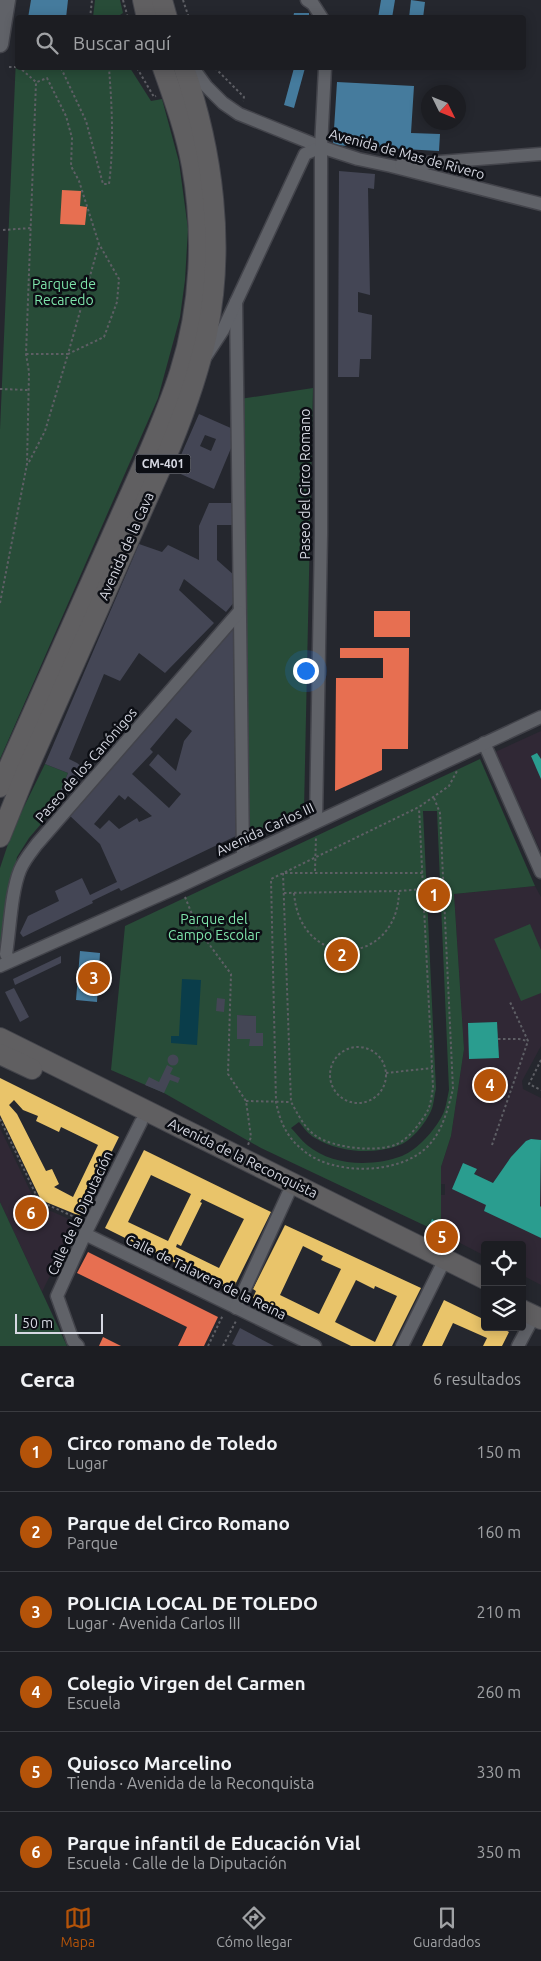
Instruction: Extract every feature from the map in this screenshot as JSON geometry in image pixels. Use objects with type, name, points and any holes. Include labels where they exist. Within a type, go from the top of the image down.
[{"type":"main road","points":[[143,0],[146,15]]},
{"type":"main road","points":[[162,0],[166,15]]},
{"type":"main road","name":"Avenida de la Cava","points":[[0,787],[147,457],[172,395],[187,345],[198,275],[199,228],[197,204],[192,164],[164,70]]},
{"type":"main road","name":"Avenida de la Cava","points":[[0,837],[27,770],[171,445],[189,399],[208,332],[215,258],[213,200],[204,139],[185,70]]},
{"type":"main road","name":"Avenida de la Reconquista","points":[[0,1038],[442,1265],[481,1289]]},
{"type":"main road","name":"Avenida de la Reconquista","points":[[0,1054],[288,1194],[442,1265],[481,1278]]},
{"type":"main road","points":[[526,1303],[535,1313]]},
{"type":"street","points":[[0,44],[7,0]]},
{"type":"street","points":[[171,0],[175,15]]},
{"type":"street","points":[[307,0],[313,4],[320,15]]},
{"type":"street","points":[[194,70],[206,86],[223,103],[239,114]]},
{"type":"street","name":"Paseo del Circo Romano","points":[[316,821],[320,534],[321,147],[325,70]]},
{"type":"street","name":"Avenida de Mas de Rivero","points":[[239,114],[321,147],[358,159],[541,204]]},
{"type":"street","points":[[198,369],[223,330],[305,154],[321,147]]},
{"type":"street","points":[[391,166],[541,154]]},
{"type":"street","points":[[236,302],[242,856]]},
{"type":"street","name":"Paseo de los Canónigos","points":[[3,964],[16,886],[20,870],[26,859],[239,612]]},
{"type":"street","name":"Avenida Carlos III","points":[[3,964],[180,886],[541,717]]},
{"type":"street","points":[[484,743],[541,872]]},
{"type":"street","name":"Calle de la Diputación","points":[[78,1346],[73,1341],[57,1296],[141,1122]]},
{"type":"street","points":[[235,1308],[288,1194]]},
{"type":"street","name":"Calle de Talavera de la Reina","points":[[88,1229],[235,1308],[315,1346]]},
{"type":"street","points":[[402,1346],[442,1265]]},
{"type":"street","points":[[518,1346],[535,1313]]},
{"type":"path","points":[[90,15],[92,0]]},
{"type":"path","points":[[123,0],[127,15]]},
{"type":"path","points":[[182,0],[188,15]]},
{"type":"path","points":[[9,67],[15,67]]},
{"type":"path","points":[[22,70],[36,82]]},
{"type":"path","points":[[62,70],[86,121],[103,184],[109,184],[113,138],[109,70]]},
{"type":"path","points":[[138,70],[154,97]]},
{"type":"path","points":[[217,70],[244,97],[239,114]]},
{"type":"path","points":[[26,354],[68,354],[104,337],[117,302],[119,279],[99,244],[80,181],[71,166],[72,138],[66,116],[47,78],[36,82]]},
{"type":"path","points":[[0,603],[28,464],[26,354],[36,82]]},
{"type":"path","points":[[3,230],[31,228]]},
{"type":"path","points":[[28,464],[45,431],[99,244]]},
{"type":"path","points":[[0,389],[28,390]]},
{"type":"path","points":[[434,798],[440,813],[453,1089],[446,1117],[429,1145],[408,1160],[378,1169],[347,1168],[325,1164],[304,1152],[286,1133],[280,1122],[276,1102],[271,880],[315,856],[419,807],[434,798],[449,786],[458,769],[454,757]]},
{"type":"path","points":[[283,873],[291,1102],[301,1120],[315,1136],[332,1143],[349,1148],[397,1144],[414,1130],[429,1109],[433,1087],[419,807]]},
{"type":"path","points":[[315,872],[316,821]]},
{"type":"path","points":[[283,873],[423,873]]},
{"type":"path","points":[[180,886],[198,928],[231,974],[228,1074],[246,1101],[251,1137],[246,1149]]},
{"type":"path","points":[[284,893],[423,889]]},
{"type":"path","points":[[294,893],[299,918],[308,933],[322,944],[338,950],[355,950],[372,944],[385,934],[395,919],[399,902],[399,891]]},
{"type":"path","points":[[492,1145],[528,1041],[510,1002]]},
{"type":"path","points":[[498,1039],[528,1041]]},
{"type":"path","points":[[362,1047],[371,1050],[379,1056],[384,1064],[386,1073],[385,1082],[376,1097],[360,1103],[343,1098],[336,1093],[330,1076],[331,1067],[343,1051],[362,1047]]},
{"type":"path","points":[[541,1060],[529,1084],[541,1090]]},
{"type":"path","points":[[386,1073],[432,1068]]},
{"type":"path","points":[[246,1101],[291,1102]]},
{"type":"path","points":[[0,1119],[38,1200],[88,1229]]},
{"type":"path","points":[[208,1346],[235,1308]]},
{"type":"path","points":[[224,1346],[235,1308]]},
{"type":"shaded area","points":[[541,731],[541,852],[495,752]]},
{"type":"shaded area","points":[[535,886],[541,897],[541,1046],[522,1081],[523,1089],[541,1098],[541,1285],[526,1277],[526,1241],[481,1241],[481,1254],[437,1231],[441,1224],[441,1195],[445,1195],[445,1184],[440,1184],[441,1167],[451,1136],[464,1049],[454,894]]},
{"type":"shaded area","points":[[0,1128],[37,1205],[76,1222],[42,1292],[0,1202]]},
{"type":"green space","points":[[95,0],[120,0],[123,13],[120,15],[93,15]]},
{"type":"green space","name":"Parque de Recaredo","points":[[15,70],[131,70],[151,101],[162,99],[179,162],[188,229],[185,280],[180,317],[158,398],[0,759],[0,430]]},
{"type":"green space","points":[[313,388],[304,810],[249,835],[240,399]]},
{"type":"green space","name":"Parque del Campo Escolar","points":[[480,759],[535,886],[454,894],[464,1049],[451,1136],[441,1167],[441,1224],[432,1219],[428,1227],[261,1148],[164,1093],[111,1070],[125,926]],"holes":[[[423,811],[437,811],[449,1090],[446,1104],[435,1128],[420,1144],[408,1153],[390,1160],[378,1162],[340,1161],[317,1152],[305,1143],[291,1128],[299,1122],[313,1137],[324,1143],[355,1151],[377,1151],[397,1146],[412,1137],[421,1127],[433,1106],[436,1089]],[[237,1015],[256,1016],[256,1033],[263,1033],[263,1046],[250,1046],[250,1039],[237,1038]]]},
{"type":"green space","points":[[45,764],[68,773],[59,794],[63,798],[29,838],[17,857],[0,946],[0,868],[13,829]]},
{"type":"green space","points":[[530,924],[541,950],[541,993],[521,1001],[494,939]]},
{"type":"green space","points":[[0,1202],[67,1346],[0,1346]]},
{"type":"water","points":[[182,979],[201,980],[197,1045],[171,1043],[171,1036],[179,1036]]},
{"type":"building: Viviendas","points":[[0,1078],[119,1137],[80,1216],[41,1200],[0,1115]],"holes":[[[14,1100],[23,1110],[38,1116],[36,1121],[59,1132],[61,1127],[98,1145],[73,1197],[54,1187],[59,1184],[52,1169],[46,1171],[17,1114],[9,1105]]]},
{"type":"building: Viviendas","points":[[144,1150],[271,1212],[232,1291],[105,1228]],"holes":[[[151,1175],[191,1194],[168,1241],[128,1222]],[[202,1199],[244,1219],[219,1268],[176,1247],[177,1244],[181,1246],[202,1203],[200,1202]]]},
{"type":"building: Viviendas","points":[[285,1225],[421,1288],[392,1346],[351,1346],[253,1298],[256,1291],[253,1289]],"holes":[[[303,1246],[323,1256],[321,1260],[341,1269],[319,1314],[280,1295]],[[356,1280],[374,1289],[375,1286],[397,1296],[375,1342],[335,1322]]]},
{"type":"building: Viviendas","points":[[444,1300],[481,1318],[481,1331],[509,1332],[502,1346],[483,1346],[487,1338],[453,1323],[442,1346],[422,1346]]},
{"type":"building: Comercios","points":[[62,190],[81,191],[80,206],[87,207],[85,225],[60,224]]},
{"type":"building: Comercios","points":[[374,611],[410,611],[410,637],[374,637]]},
{"type":"building: Comercios","points":[[340,648],[409,648],[408,749],[382,749],[382,770],[335,791],[336,678],[383,678],[383,658],[340,658]]},
{"type":"building: Comercios","points":[[88,1252],[218,1317],[204,1346],[178,1346],[187,1327],[77,1273]]},
{"type":"building: Comercios","points":[[103,1337],[121,1346],[99,1346]]},
{"type":"building: Escuelas","points":[[537,753],[541,759],[541,779],[531,756]]},
{"type":"building: Escuelas","points":[[497,1022],[499,1058],[469,1059],[468,1023]]},
{"type":"building: Escuelas","points":[[531,1139],[541,1140],[541,1238],[484,1211],[486,1205],[452,1189],[463,1163],[477,1169],[474,1174],[493,1183],[511,1157],[526,1141]]},
{"type":"building: Escuelas","points":[[432,1219],[441,1224],[437,1231],[428,1227]]},
{"type":"building: Público","points":[[31,0],[68,0],[66,15],[28,15]]},
{"type":"building: Público","points":[[381,0],[395,0],[392,15],[378,15]]},
{"type":"building: Público","points":[[411,0],[425,2],[423,15],[409,15]]},
{"type":"building: Público","points":[[294,13],[309,13],[309,15],[294,15]]},
{"type":"building: Público","points":[[293,70],[304,70],[294,108],[284,105]]},
{"type":"building: Público","points":[[337,82],[414,86],[411,133],[440,134],[439,151],[333,145]]},
{"type":"building: Público","points":[[80,951],[100,953],[99,970],[111,971],[110,985],[98,984],[97,1002],[76,1000]]},
{"type":"building: Otros","points":[[339,171],[375,174],[374,189],[368,188],[370,295],[358,292],[358,312],[372,315],[371,359],[360,359],[359,377],[338,377]]},
{"type":"building: Otros","points":[[199,414],[233,429],[234,441],[214,489],[174,471]],"holes":[[[205,435],[216,439],[211,451],[200,446]]]},
{"type":"building: Otros","points":[[209,503],[234,503],[234,525],[217,525],[217,560],[235,576],[235,601],[226,612],[184,579],[179,590],[214,623],[165,673],[139,653],[120,681],[104,674],[69,759],[86,770],[63,798],[59,794],[68,773],[45,764],[139,544],[162,552],[168,545],[199,560],[199,526]]},
{"type":"building: Otros","points":[[233,628],[238,835],[121,891],[119,888],[92,901],[93,903],[23,937],[20,933],[28,916],[59,901],[55,891],[82,878],[90,895],[117,882],[100,844],[69,815]],"holes":[[[176,718],[192,731],[184,741],[176,771],[158,754],[149,765],[181,794],[169,808],[132,774],[153,752],[150,749]],[[119,795],[125,800],[128,796],[152,816],[139,822],[137,818],[119,829],[109,820],[100,829],[94,824]]]},
{"type":"building: Otros","points":[[61,956],[61,963],[15,985],[13,979]]},
{"type":"building: Otros","points":[[14,988],[29,1017],[20,1022],[5,992]]},
{"type":"building: Otros","points":[[217,998],[225,999],[224,1012],[216,1011]]},
{"type":"building: Otros","points":[[237,1015],[256,1016],[256,1033],[263,1033],[263,1046],[249,1046],[250,1039],[237,1039]]},
{"type":"building: Otros","points":[[171,1055],[175,1055],[178,1060],[177,1064],[171,1065],[168,1062],[168,1058]]},
{"type":"building: Otros","points":[[167,1065],[173,1068],[170,1074],[180,1078],[178,1083],[170,1080],[164,1093],[145,1085],[149,1077],[159,1082]]},
{"type":"building: Otros","points":[[240,1328],[274,1346],[236,1346],[232,1344]]},
{"type":"place","name":"Circo romano de Toledo","points":[[434,895]]},
{"type":"place","name":"Parque del Circo Romano","points":[[342,955]]},
{"type":"place","name":"POLICIA LOCAL DE TOLEDO","points":[[94,978]]},
{"type":"place","name":"Colegio Virgen del Carmen","points":[[490,1085]]},
{"type":"place","name":"Parque infantil de Educación Vial","points":[[31,1213]]},
{"type":"place","name":"Quiosco Marcelino","points":[[442,1237]]}]
